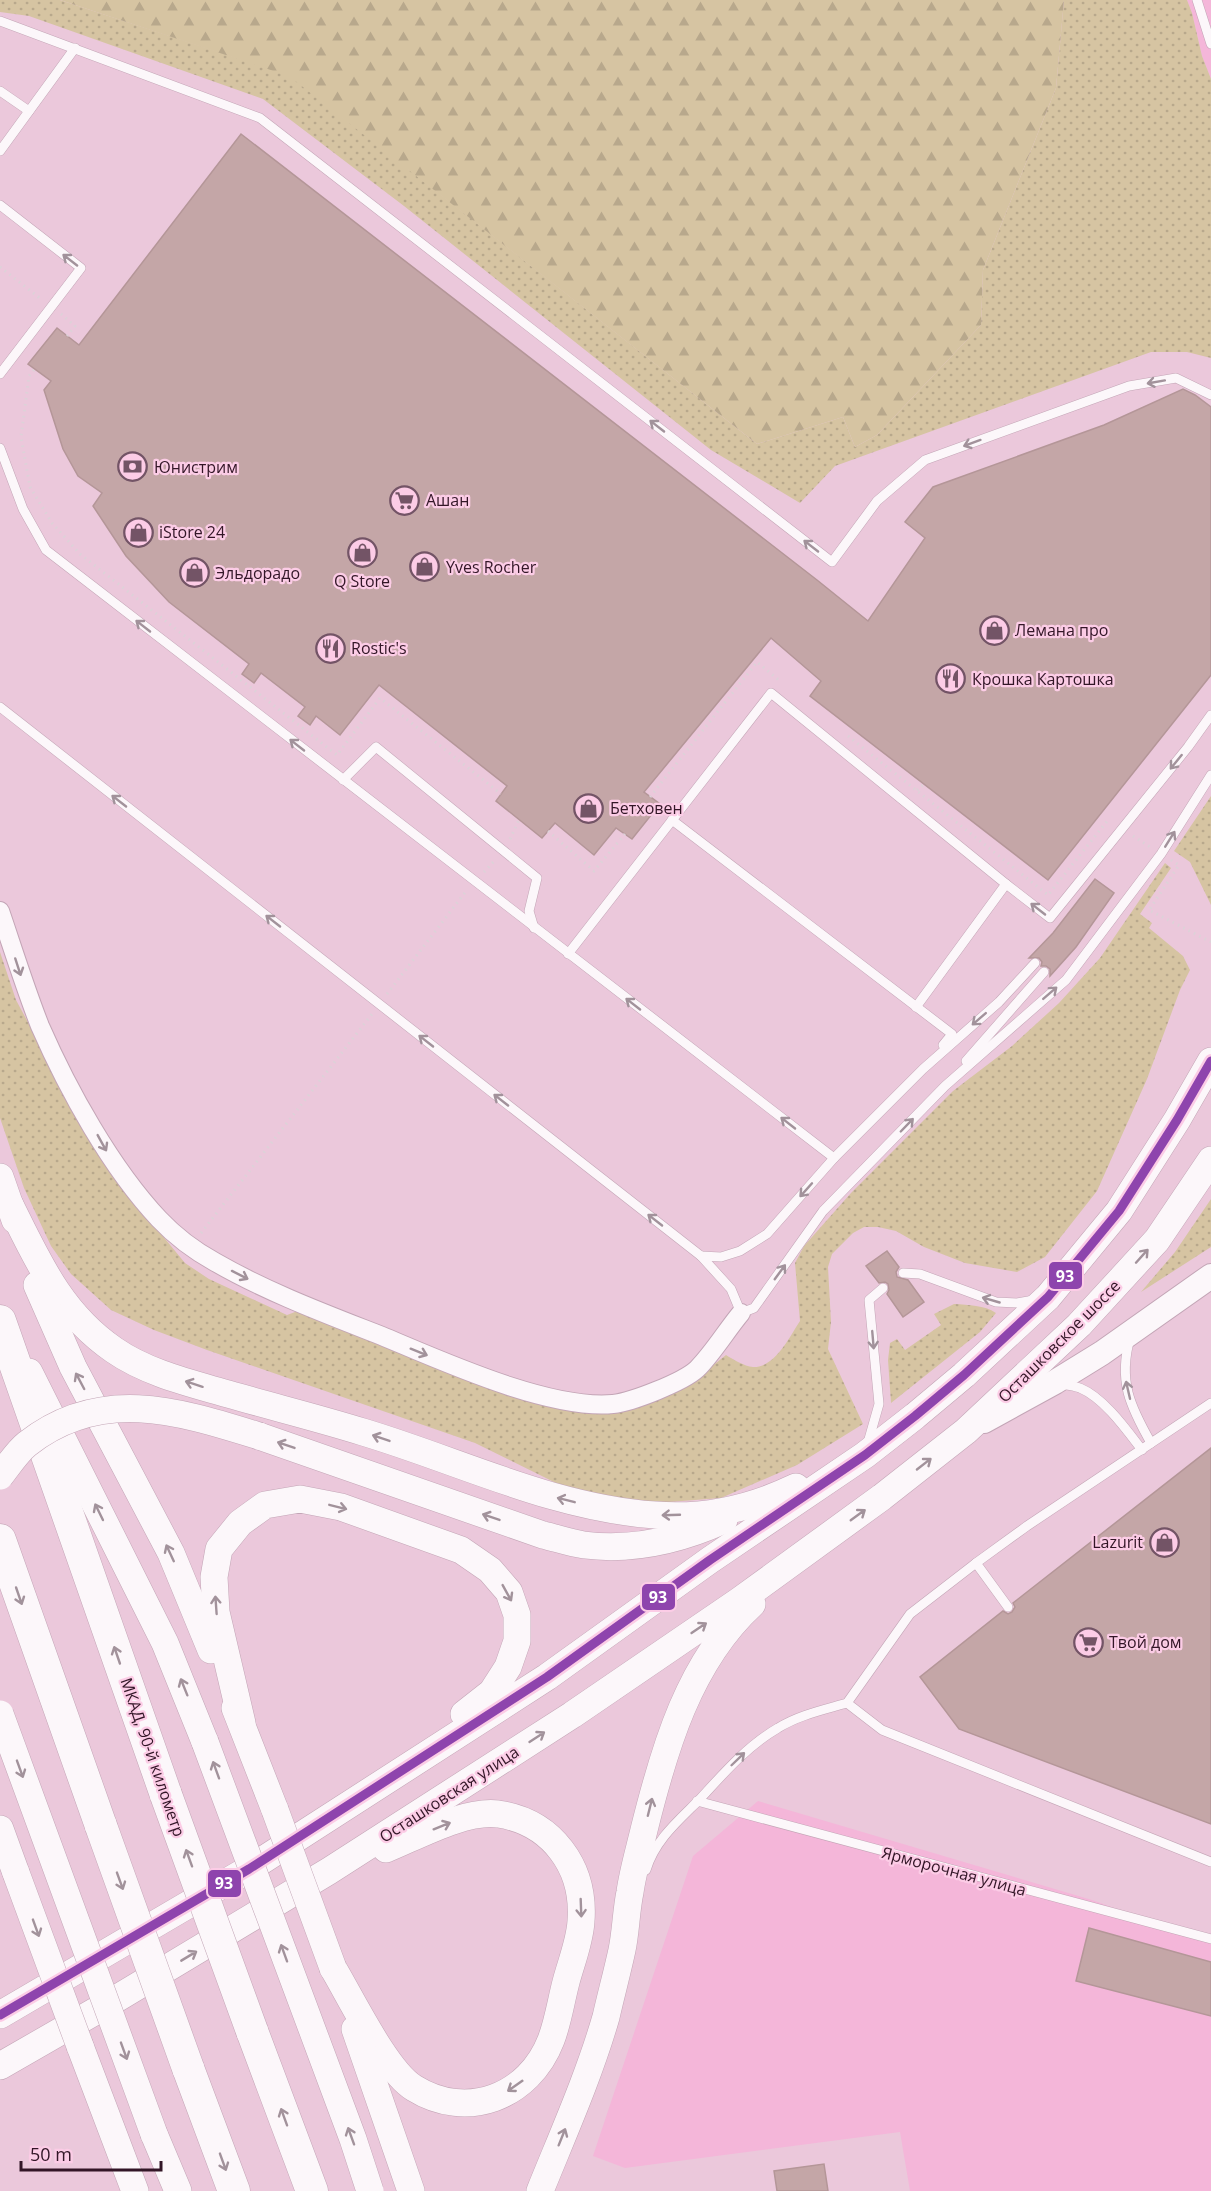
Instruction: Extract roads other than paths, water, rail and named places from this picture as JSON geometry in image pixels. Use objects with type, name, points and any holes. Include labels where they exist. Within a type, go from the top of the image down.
[{"type":"highway","name":"МКАД, 90-й километр","points":[[0,1321],[166,1795],[312,2191]]},
{"type":"highway","points":[[0,1540],[100,1826],[234,2191]]},
{"type":"main road","points":[[0,2015],[323,1823],[548,1677],[710,1560],[865,1455],[964,1375],[1048,1297],[1119,1210],[1178,1120],[1211,1061]]},
{"type":"main road","name":"Осташковское шоссе","points":[[882,1497],[966,1431],[1079,1325],[1157,1240],[1211,1160]]},
{"type":"main road","points":[[0,1177],[39,1293],[72,1367],[171,1553],[242,1723],[333,1968],[350,2003],[393,2069],[412,2087],[433,2098],[453,2103],[473,2104],[491,2099],[514,2088],[534,2071],[551,2040],[581,1922],[580,1898],[575,1874],[563,1852],[545,1832],[523,1820],[496,1814],[466,1817],[330,1871]]},
{"type":"main road","points":[[10,1204],[49,1282],[70,1313],[114,1351],[147,1368],[196,1385],[364,1432],[547,1495],[600,1508],[656,1515],[712,1514],[769,1500]]},
{"type":"main road","points":[[0,1314],[165,1642],[205,1742],[349,2128],[370,2191]]},
{"type":"main road","points":[[0,1476],[26,1445],[64,1422],[106,1409],[158,1409],[204,1419],[259,1436],[543,1535],[583,1545],[629,1547],[668,1540],[701,1530],[865,1455]]},
{"type":"main road","name":"Осташковская улица","points":[[0,2066],[330,1871],[572,1714],[808,1551],[882,1497]]},
{"type":"main road","points":[[242,1723],[216,1612],[214,1577],[219,1549],[240,1523],[265,1505],[300,1499],[341,1507],[461,1550],[490,1570],[508,1592],[517,1615],[517,1641],[508,1667],[492,1692],[323,1823]]},
{"type":"main road","points":[[540,2191],[582,2086],[605,2018],[622,1950],[630,1892],[655,1788],[681,1711],[699,1673],[745,1610],[808,1551]]},
{"type":"main road","points":[[0,1714],[154,2134],[178,2191]]},
{"type":"main road","points":[[0,1829],[116,2150],[135,2191]]},
{"type":"main road","points":[[0,1842],[16,1873]]},
{"type":"main road","points":[[350,2003],[411,2191]]},
{"type":"main road","points":[[0,2074],[30,2049]]},
{"type":"main road","points":[[116,2150],[123,2191]]},
{"type":"street","points":[[0,911],[40,1025],[62,1071],[108,1154],[160,1220],[191,1247],[216,1263],[254,1282],[425,1354],[515,1387],[581,1404],[615,1404],[665,1388],[696,1370],[741,1313]]},
{"type":"street","points":[[966,1431],[1055,1382],[1132,1332],[1211,1276]]},
{"type":"lane","points":[[1197,0],[1211,44]]},
{"type":"lane","points":[[0,21],[260,118],[832,562],[877,501],[925,460],[1129,386],[1176,378],[1211,394]]},
{"type":"lane","points":[[0,151],[75,48]]},
{"type":"lane","points":[[0,90],[29,111]]},
{"type":"lane","points":[[0,204],[81,268],[0,374]]},
{"type":"lane","points":[[0,448],[23,510],[46,550],[834,1158]]},
{"type":"lane","points":[[568,954],[771,693],[1050,918],[1188,747],[1211,715]]},
{"type":"lane","points":[[0,707],[701,1256],[731,1289],[741,1313],[754,1308],[823,1211],[945,1086],[1044,972]]},
{"type":"lane","points":[[344,780],[376,747],[537,878],[529,911],[534,927]]},
{"type":"lane","points":[[945,1086],[1066,980],[1161,854],[1211,774]]},
{"type":"lane","points":[[672,820],[952,1034],[923,1069]]},
{"type":"lane","points":[[916,1007],[1006,884]]},
{"type":"lane","points":[[701,1256],[721,1257],[740,1251],[767,1234],[834,1158],[923,1069],[999,1002],[1035,963]]},
{"type":"lane","points":[[903,1273],[920,1274],[996,1302],[1017,1303],[1048,1297]]},
{"type":"lane","points":[[865,1455],[879,1404],[869,1300],[883,1288]]},
{"type":"lane","points":[[1132,1332],[1124,1369],[1126,1390],[1135,1415],[1151,1443]]},
{"type":"lane","points":[[1055,1382],[1081,1389],[1105,1406],[1142,1449]]},
{"type":"lane","points":[[622,1950],[647,1866],[660,1841],[744,1753],[777,1728],[806,1714],[847,1703],[910,1614],[1027,1526],[1211,1404]]},
{"type":"lane","points":[[976,1563],[1008,1607]]},
{"type":"lane","points":[[847,1703],[882,1730],[1211,1862]]},
{"type":"lane","name":"Ярморочная улица","points":[[697,1801],[1211,1939]]},
{"type":"place","name":"Юнистрим","points":[[133,467]]},
{"type":"place","name":"Ашан","points":[[405,500]]},
{"type":"place","name":"iStore 24","points":[[138,532]]},
{"type":"place","name":"Q Store","points":[[362,553]]},
{"type":"place","name":"Yves Rocher","points":[[425,567]]},
{"type":"place","name":"Эльдорадо","points":[[194,573]]},
{"type":"place","name":"Лемана про","points":[[994,630]]},
{"type":"place","name":"Rostic's","points":[[330,648]]},
{"type":"place","name":"Крошка Картошка","points":[[951,679]]},
{"type":"place","name":"Бетховен","points":[[589,808]]},
{"type":"place","name":"Lazurit","points":[[1164,1542]]},
{"type":"place","name":"Твой дом","points":[[1088,1642]]}]
